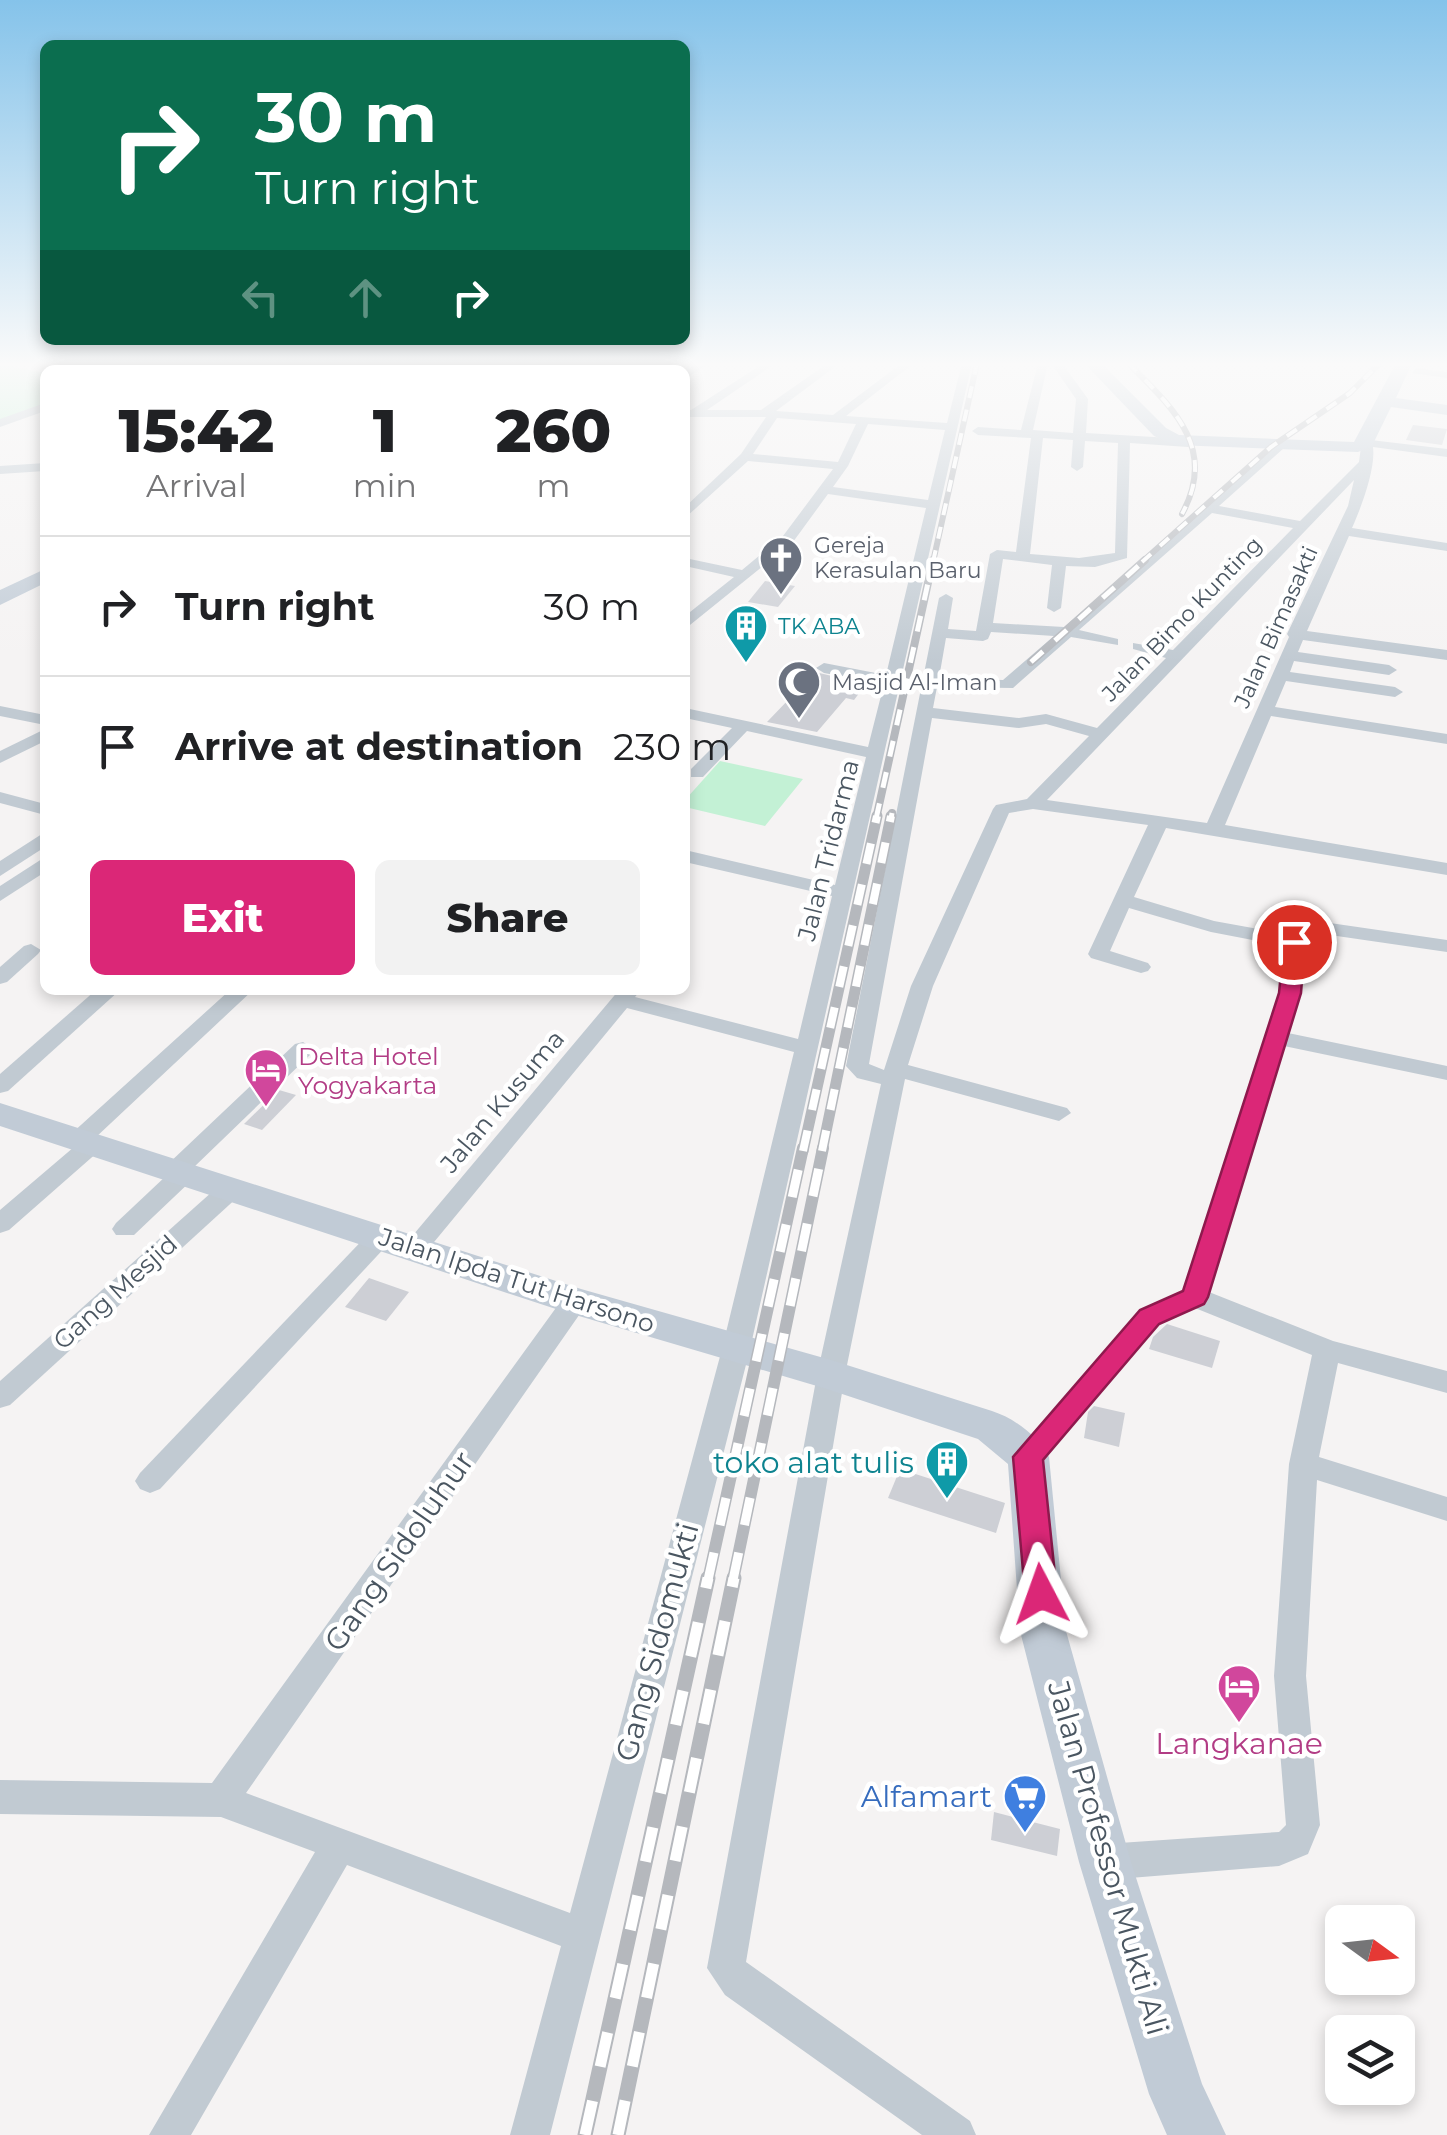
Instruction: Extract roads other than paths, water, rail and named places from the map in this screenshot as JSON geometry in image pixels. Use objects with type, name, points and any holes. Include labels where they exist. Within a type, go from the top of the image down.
[{"type":"street","points":[[690,509],[739,463]]},
{"type":"street","points":[[806,463],[842,466]]},
{"type":"street","points":[[690,620],[788,538],[844,463]]},
{"type":"street","name":"Jalan Tridarma","points":[[736,1349],[945,463]]},
{"type":"street","points":[[1023,555],[1030,463]]},
{"type":"street","points":[[1078,463],[1078,467]]},
{"type":"street","points":[[942,633],[983,636],[994,556],[1106,560],[1122,556],[1124,463]]},
{"type":"street","points":[[929,682],[1001,686],[1015,678],[1261,463]]},
{"type":"street","name":"Jalan Bimo Kunting","points":[[895,1074],[922,986],[1002,810],[1033,804],[1362,465]]},
{"type":"street","name":"Jalan Bimasakti","points":[[1214,829],[1295,634],[1360,494],[1362,465]]},
{"type":"street","points":[[0,470],[40,467]]},
{"type":"street","points":[[827,490],[935,505]]},
{"type":"street","points":[[1208,508],[1304,526]]},
{"type":"street","points":[[1342,531],[1447,547]]},
{"type":"street","points":[[1054,608],[1060,560]]},
{"type":"street","points":[[690,563],[742,574]]},
{"type":"street","points":[[0,599],[40,578]]},
{"type":"street","points":[[946,598],[890,909],[857,1066],[866,1073],[895,1074],[1058,1113]]},
{"type":"street","points":[[986,627],[1068,632],[1113,642]]},
{"type":"street","points":[[1295,634],[1447,656]]},
{"type":"street","points":[[1139,646],[1177,656]]},
{"type":"street","points":[[1288,655],[1389,670]]},
{"type":"street","points":[[824,668],[894,681]]},
{"type":"street","points":[[1280,675],[1395,692]]},
{"type":"street","points":[[1264,710],[1447,739]]},
{"type":"street","points":[[0,712],[40,719]]},
{"type":"street","points":[[923,712],[1019,723],[1046,719],[1100,734]]},
{"type":"street","points":[[690,714],[878,754]]},
{"type":"street","points":[[697,773],[742,726]]},
{"type":"street","points":[[0,758],[40,737]]},
{"type":"street","points":[[0,797],[40,809]]},
{"type":"street","points":[[1033,804],[1214,829],[1447,869]]},
{"type":"street","points":[[1140,967],[1098,954],[1159,822]]},
{"type":"street","points":[[0,870],[40,842]]},
{"type":"street","points":[[690,857],[845,893]]},
{"type":"street","points":[[0,895],[40,866]]},
{"type":"street","points":[[1125,900],[1210,926],[1294,942],[1314,930],[1330,929],[1447,946]]},
{"type":"street","points":[[1194,1297],[1290,993],[1294,942]]},
{"type":"street","points":[[0,978],[31,950]]},
{"type":"street","points":[[0,1086],[102,995]]},
{"type":"street","points":[[0,1224],[237,995]]},
{"type":"street","points":[[626,995],[805,1048]]},
{"type":"street","name":"Jalan Kusuma","points":[[150,1481],[398,1241],[626,995]]},
{"type":"street","points":[[1274,1037],[1447,1073]]},
{"type":"street","points":[[125,1229],[304,1050]]},
{"type":"street","points":[[895,1074],[832,1375],[726,1968],[738,1982],[956,2135]]},
{"type":"street","name":"Jalan Ipda Tut Harsono","points":[[0,1114],[574,1301],[832,1375],[992,1427],[1028,1457]]},
{"type":"street","name":"Gang Mesjid","points":[[0,1397],[231,1189]]},
{"type":"street","points":[[1028,1457],[1150,1317],[1194,1297],[1327,1350],[1447,1382]]},
{"type":"street","name":"Gang Sidoluhur","points":[[221,1800],[574,1301]]},
{"type":"street","name":"Gang Sidomukti","points":[[530,2135],[736,1349]]},
{"type":"street","points":[[1105,1862],[1279,1849],[1292,1846],[1299,1838],[1302,1825],[1290,1676],[1303,1464],[1327,1350]]},
{"type":"street","name":"Jalan Professor Mukti Ali","points":[[1028,1457],[1043,1631],[1105,1862],[1177,2094],[1197,2135]]},
{"type":"street","points":[[1303,1464],[1447,1510]]},
{"type":"street","points":[[0,1797],[221,1800],[580,1935]]},
{"type":"street","points":[[170,2135],[340,1844]]},
{"type":"railway","points":[[933,562],[955,463]]},
{"type":"railway","points":[[1182,514],[1192,490],[1194,463]]},
{"type":"railway","points":[[1142,562],[1253,463]]},
{"type":"railway","points":[[876,819],[933,560]]},
{"type":"railway","points":[[1031,662],[1145,560]]},
{"type":"railway","points":[[891,819],[892,813]]},
{"type":"railway","points":[[803,1151],[877,816]]},
{"type":"railway","points":[[822,1151],[891,816]]},
{"type":"railway","points":[[708,1580],[803,1148]]},
{"type":"railway","points":[[733,1580],[823,1148]]},
{"type":"railway","points":[[585,2135],[708,1578]]},
{"type":"railway","points":[[618,2135],[734,1578]]},
{"type":"place","name":"Gereja Kerasulan Baru","points":[[781,596]]},
{"type":"place","name":"TK ABA","points":[[746,664]]},
{"type":"place","name":"Masjid Al-Iman","points":[[799,720]]},
{"type":"place","name":"Delta Hotel Yogyakarta","points":[[266,1108]]},
{"type":"place","name":"toko alat tulis","points":[[947,1500]]},
{"type":"place","name":"Langkanae","points":[[1239,1724]]},
{"type":"place","name":"Alfamart","points":[[1025,1834]]}]
